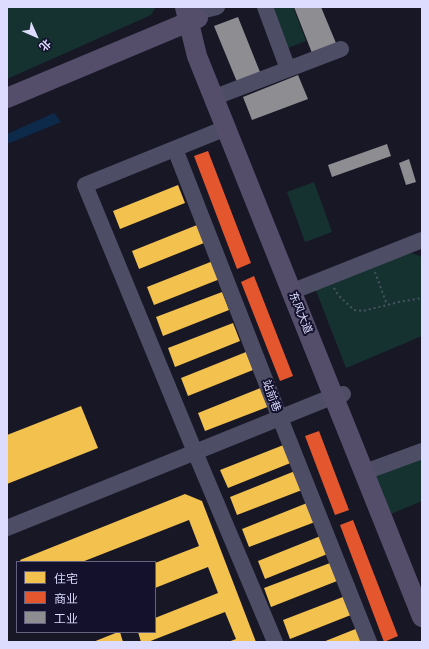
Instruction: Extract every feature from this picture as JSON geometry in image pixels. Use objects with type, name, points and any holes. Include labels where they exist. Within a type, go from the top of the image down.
[{"type":"main road","points":[[7,86],[191,12]]},
{"type":"main road","points":[[191,12],[301,288],[339,395],[373,469],[422,592]]},
{"type":"main road","points":[[7,98],[191,12]]},
{"type":"main road","name":"东风大道","points":[[191,12],[197,56],[339,395],[422,617]]},
{"type":"street","points":[[191,12],[216,7]]},
{"type":"street","points":[[265,7],[288,69]]},
{"type":"street","points":[[223,94],[341,49]]},
{"type":"street","points":[[226,128],[85,185],[275,642]]},
{"type":"street","name":"站前巷","points":[[175,149],[369,642]]},
{"type":"street","points":[[301,288],[422,241]]},
{"type":"street","points":[[7,528],[339,395]]},
{"type":"street","points":[[373,469],[422,451]]},
{"type":"path","points":[[370,260],[387,305]]},
{"type":"path","points":[[332,275],[334,287],[338,295],[354,310],[366,310],[422,298]]},
{"type":"green space","points":[[7,7],[156,7],[151,15],[7,79]]},
{"type":"green space","points":[[268,7],[293,7],[306,41],[285,49]]},
{"type":"green space","points":[[314,182],[332,232],[305,242],[287,192]]},
{"type":"green space","points":[[411,253],[420,256],[422,259],[422,336],[346,368],[315,288]]},
{"type":"green space","points":[[422,451],[422,501],[391,514],[373,469]]},
{"type":"water","points":[[54,113],[61,122],[7,144],[7,134]]},
{"type":"building: 住宅","points":[[178,185],[185,203],[120,229],[113,211]]},
{"type":"building: 住宅","points":[[197,225],[204,243],[139,269],[132,251]]},
{"type":"building: 住宅","points":[[213,261],[220,279],[154,305],[147,287]]},
{"type":"building: 住宅","points":[[222,292],[229,310],[163,336],[156,317]]},
{"type":"building: 住宅","points":[[233,323],[240,341],[175,367],[168,348]]},
{"type":"building: 住宅","points":[[246,352],[253,370],[188,396],[181,378]]},
{"type":"building: 住宅","points":[[263,387],[270,406],[205,431],[198,413]]},
{"type":"building: 住宅","points":[[81,406],[98,448],[7,484],[7,435]]},
{"type":"building: 住宅","points":[[286,444],[293,462],[228,488],[220,470]]},
{"type":"building: 住宅","points":[[295,471],[302,490],[237,515],[230,497]]},
{"type":"building: 住宅","points":[[185,494],[202,501],[256,642],[228,642],[236,639],[225,612],[148,642],[141,642],[138,633],[156,633],[156,618],[218,593],[208,567],[156,588],[156,563],[199,546],[189,520],[85,561],[20,560]]},
{"type":"building: 住宅","points":[[307,503],[315,522],[249,547],[242,529]]},
{"type":"building: 住宅","points":[[323,535],[330,553],[265,579],[258,561]]},
{"type":"building: 住宅","points":[[330,563],[337,581],[271,607],[264,588]]},
{"type":"building: 住宅","points":[[348,595],[356,613],[290,639],[283,620]]},
{"type":"building: 住宅","points":[[363,626],[369,642],[323,642]]},
{"type":"building: 住宅","points":[[116,633],[120,633],[123,642],[93,642]]},
{"type":"building: 商业","points":[[208,151],[251,263],[237,269],[194,156]]},
{"type":"building: 商业","points":[[254,276],[293,376],[280,381],[241,282]]},
{"type":"building: 商业","points":[[319,431],[349,510],[335,515],[305,436]]},
{"type":"building: 商业","points":[[353,520],[398,636],[384,642],[340,525]]},
{"type":"building: 工业","points":[[294,7],[321,7],[336,43],[312,53]]},
{"type":"building: 工业","points":[[238,17],[260,72],[237,82],[214,26]]},
{"type":"building: 工业","points":[[298,75],[308,99],[252,120],[243,97]]},
{"type":"building: 工业","points":[[387,144],[391,156],[332,177],[328,165]]},
{"type":"building: 工业","points":[[409,159],[416,182],[406,185],[399,163]]}]
